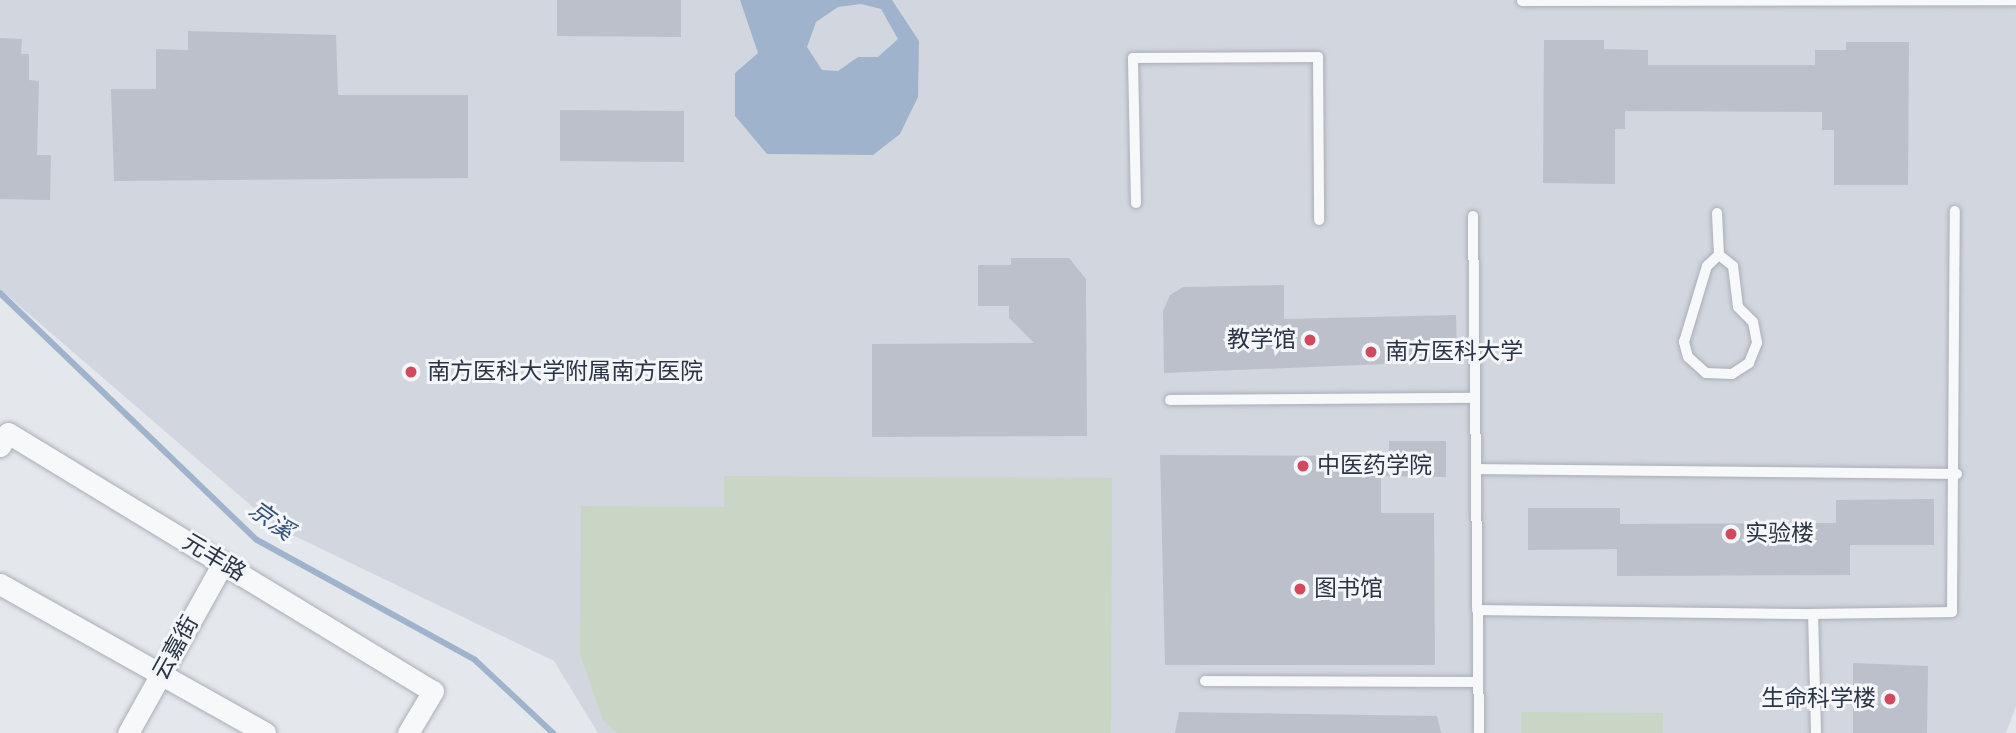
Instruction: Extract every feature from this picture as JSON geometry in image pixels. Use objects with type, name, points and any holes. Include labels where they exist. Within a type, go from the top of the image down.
[{"type":"street","name":"元丰路","points":[[0,446],[8,433],[433,691],[408,733]]},
{"type":"street","name":"云嘉街","points":[[128,733],[223,563]]},
{"type":"street","points":[[0,584],[265,733]]},
{"type":"lane","points":[[1522,1],[2016,0]]},
{"type":"lane","points":[[1136,203],[1133,58],[1318,57],[1319,220]]},
{"type":"lane","points":[[1478,610],[1813,614],[1952,612],[1957,474],[1955,211]]},
{"type":"lane","points":[[1717,214],[1719,255],[1733,266],[1738,307],[1753,322],[1757,343],[1749,363],[1732,374],[1706,373],[1688,357],[1684,342],[1707,266],[1719,255]]},
{"type":"lane","points":[[1473,216],[1479,733]]},
{"type":"lane","points":[[1170,400],[1475,398]]},
{"type":"lane","points":[[1476,469],[1957,474]]},
{"type":"lane","points":[[1813,614],[1816,733]]},
{"type":"lane","points":[[1205,681],[1478,682]]},
{"type":"shaded area","name":"南方医科大学","points":[[0,0],[2016,0],[2016,706],[2006,733],[598,733],[554,661],[276,527],[0,289]]},
{"type":"green space","points":[[724,476],[1112,478],[1111,733],[617,733],[603,720],[580,654],[581,506],[724,507]]},
{"type":"green space","points":[[1521,712],[1663,713],[1663,733],[1521,733]]},
{"type":"water","points":[[740,0],[892,0],[919,41],[918,97],[900,134],[873,155],[767,154],[735,116],[735,73],[758,53]],"holes":[[[861,4],[881,9],[898,39],[878,57],[858,57],[838,71],[822,70],[807,47],[816,22],[838,7]]]},
{"type":"building","points":[[557,0],[681,0],[681,37],[557,36]]},
{"type":"building","points":[[188,31],[336,35],[338,95],[468,95],[468,178],[114,181],[111,89],[156,89],[156,49],[188,50]]},
{"type":"building","points":[[0,38],[22,39],[21,54],[29,54],[29,80],[39,81],[37,155],[51,155],[50,200],[0,199]]},
{"type":"building","points":[[1544,40],[1604,40],[1604,49],[1648,50],[1648,65],[1815,65],[1815,50],[1846,50],[1846,42],[1909,42],[1908,185],[1834,185],[1834,130],[1822,130],[1822,112],[1625,111],[1625,129],[1615,129],[1615,184],[1543,183]]},
{"type":"building","points":[[560,110],[684,111],[684,162],[560,161]]},
{"type":"building","points":[[1011,258],[1069,258],[1086,279],[1087,436],[872,437],[872,344],[1034,343],[1009,318],[1009,306],[978,306],[978,265],[1011,265]]},
{"type":"building","name":"教学馆","points":[[1284,285],[1284,319],[1456,315],[1457,361],[1164,373],[1163,311],[1170,295],[1183,287]]},
{"type":"building","name":"图书馆","points":[[1389,441],[1446,441],[1446,477],[1381,476],[1381,513],[1434,513],[1435,665],[1165,665],[1160,455],[1389,456]]},
{"type":"building","name":"实验楼","points":[[1934,499],[1934,545],[1850,545],[1850,575],[1617,576],[1617,549],[1528,550],[1528,508],[1620,508],[1620,524],[1836,523],[1836,500]]},
{"type":"building","name":"生命科学楼","points":[[1853,663],[1928,666],[1927,733],[1853,733]]},
{"type":"building","points":[[1179,712],[1437,716],[1441,733],[1175,733]]},
{"type":"waterway","name":"京溪","points":[[0,293],[257,540],[475,660],[553,733]]},
{"type":"place","name":"教学馆","points":[[1310,340]]},
{"type":"place","name":"南方医科大学","points":[[1371,352]]},
{"type":"place","name":"南方医科大学附属南方医院","points":[[411,372]]},
{"type":"place","name":"中医药学院","points":[[1303,466]]},
{"type":"place","name":"实验楼","points":[[1731,534]]},
{"type":"place","name":"图书馆","points":[[1300,589]]},
{"type":"place","name":"生命科学楼","points":[[1890,699]]}]
